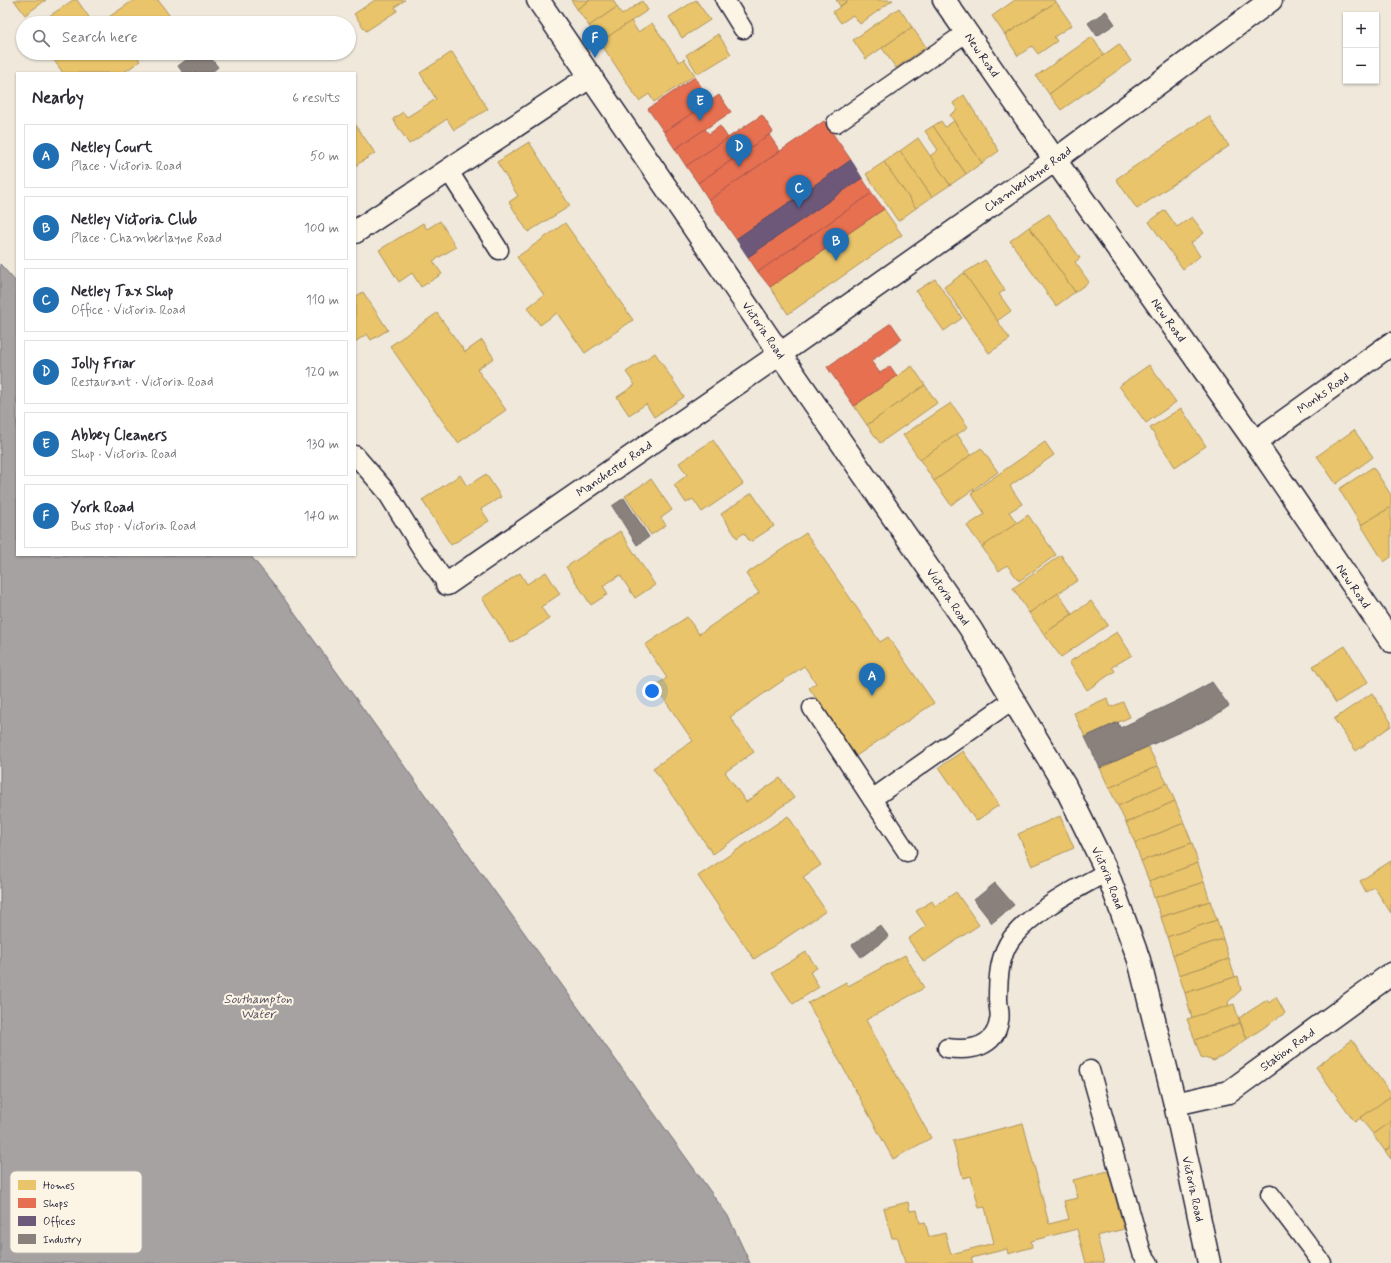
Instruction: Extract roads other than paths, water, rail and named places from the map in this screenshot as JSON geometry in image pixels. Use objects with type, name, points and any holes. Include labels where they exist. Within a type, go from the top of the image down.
[{"type":"street","name":"Victoria Road","points":[[538,0],[780,354],[970,628],[1014,699],[1064,786],[1107,872],[1139,960],[1175,1104],[1209,1263]]},
{"type":"street","name":"New Road","points":[[944,0],[1055,160],[1255,442],[1391,641]]},
{"type":"street","name":"Chamberlayne Road","points":[[780,354],[1055,160],[1271,0]]},
{"type":"street","points":[[356,231],[591,76]]},
{"type":"street","name":"Monks Road","points":[[1255,442],[1391,344]]},
{"type":"street","name":"Manchester Road","points":[[447,584],[780,354]]},
{"type":"street","name":"Station Road","points":[[1175,1104],[1229,1092],[1391,974]]},
{"type":"lane","points":[[725,0],[743,30]]},
{"type":"lane","points":[[836,123],[967,32]]},
{"type":"lane","points":[[448,170],[500,250]]},
{"type":"lane","points":[[356,457],[386,491],[422,549],[447,584]]},
{"type":"lane","points":[[872,799],[1014,699]]},
{"type":"lane","points":[[812,708],[907,852]]},
{"type":"lane","points":[[947,1048],[970,1049],[991,1039],[997,1031],[1000,1019],[998,1000],[999,972],[1002,956],[1012,938],[1033,917],[1059,899],[1107,872]]},
{"type":"lane","points":[[1090,1070],[1142,1252],[1149,1263]]},
{"type":"lane","points":[[1270,1194],[1322,1263]]},
{"type":"water","name":"Southampton Water","points":[[0,264],[16,282],[16,556],[251,556],[272,582],[728,1216],[750,1263],[0,1263]]},
{"type":"place","name":"York Road","points":[[595,58]]},
{"type":"place","name":"Abbey Cleaners","points":[[700,121]]},
{"type":"place","name":"Jolly Friar","points":[[739,167]]},
{"type":"place","name":"Netley Tax Shop","points":[[799,208]]},
{"type":"place","name":"Netley Victoria Club","points":[[836,261]]},
{"type":"place","name":"Netley Court","points":[[872,696]]}]
